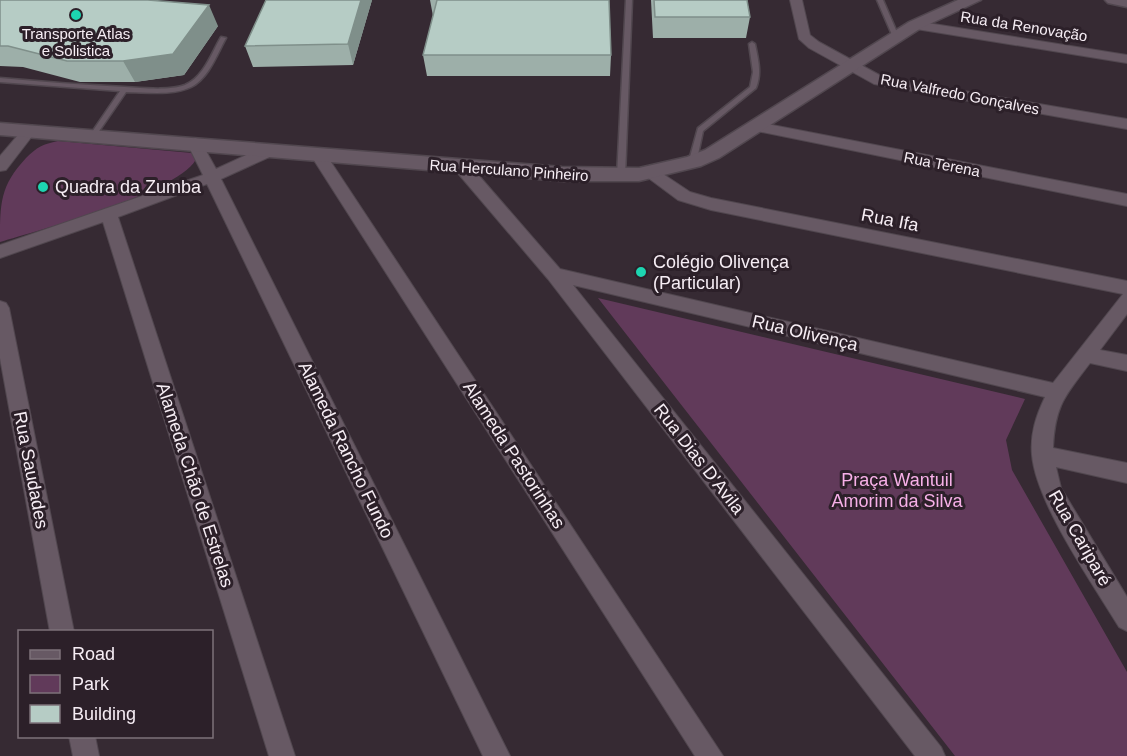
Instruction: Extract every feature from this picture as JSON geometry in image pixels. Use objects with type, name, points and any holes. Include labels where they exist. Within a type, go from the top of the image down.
[{"type":"street","name":"Rua Valfredo Gonçalves","points":[[796,0],[804,36],[814,45],[879,81],[1127,124]]},
{"type":"street","name":"Rua Herculano Pinheiro","points":[[0,129],[195,143],[462,167],[621,176],[651,174],[692,164],[757,128],[896,37],[950,8],[973,0]]},
{"type":"street","points":[[1113,0],[1127,2]]},
{"type":"street","name":"Rua da Renovação","points":[[915,26],[1127,59]]},
{"type":"street","name":"Rua Terena","points":[[757,128],[1127,200]]},
{"type":"street","points":[[0,166],[29,131]]},
{"type":"street","name":"Alameda Rancho Fundo","points":[[195,143],[497,756]]},
{"type":"street","points":[[0,252],[212,177],[271,150]]},
{"type":"street","name":"Alameda Pastorinhas","points":[[318,154],[710,756]]},
{"type":"street","name":"Rua Dias D'Avila","points":[[462,167],[554,274],[932,756]]},
{"type":"street","name":"Rua Ifa","points":[[651,174],[684,196],[711,204],[1127,288]]},
{"type":"street","name":"Alameda Chão de Estrelas","points":[[109,215],[282,756]]},
{"type":"street","name":"Rua Olivença","points":[[554,274],[1057,392]]},
{"type":"street","name":"Rua Cariparé","points":[[1127,300],[1057,392],[1044,420],[1042,455],[1051,491],[1127,619]]},
{"type":"street","name":"Rua Saudades","points":[[0,309],[62,630]]},
{"type":"street","points":[[1086,355],[1127,363]]},
{"type":"street","points":[[1042,455],[1127,473]]},
{"type":"street","points":[[82,738],[86,756]]},
{"type":"lane","points":[[621,176],[629,0]]},
{"type":"lane","points":[[880,0],[896,37]]},
{"type":"lane","points":[[0,80],[125,89],[186,88],[199,78],[224,38]]},
{"type":"lane","points":[[692,164],[700,130],[753,88],[757,72],[752,44]]},
{"type":"lane","points":[[93,135],[125,89]]},
{"type":"green space","points":[[58,141],[192,153],[197,157],[187,170],[139,196],[0,242],[1,206],[11,177],[34,151]]},
{"type":"green space","name":"Praça Wantuil Amorim da Silva","points":[[598,298],[1025,399],[1006,440],[1012,470],[1127,672],[1127,756],[955,756]]},
{"type":"building","points":[[0,0],[148,0],[209,5],[173,54],[123,61],[67,61],[0,46]]},
{"type":"building","points":[[266,0],[361,0],[348,44],[245,46]]},
{"type":"building","points":[[437,0],[609,0],[611,55],[423,55]]},
{"type":"building","points":[[654,0],[747,0],[750,17],[655,17]]},
{"type":"place","name":"Transporte Atlas e Solistica","points":[[76,15]]},
{"type":"place","name":"Quadra da Zumba","points":[[43,187]]},
{"type":"place","name":"Colégio Olivença (Particular)","points":[[641,272]]}]
